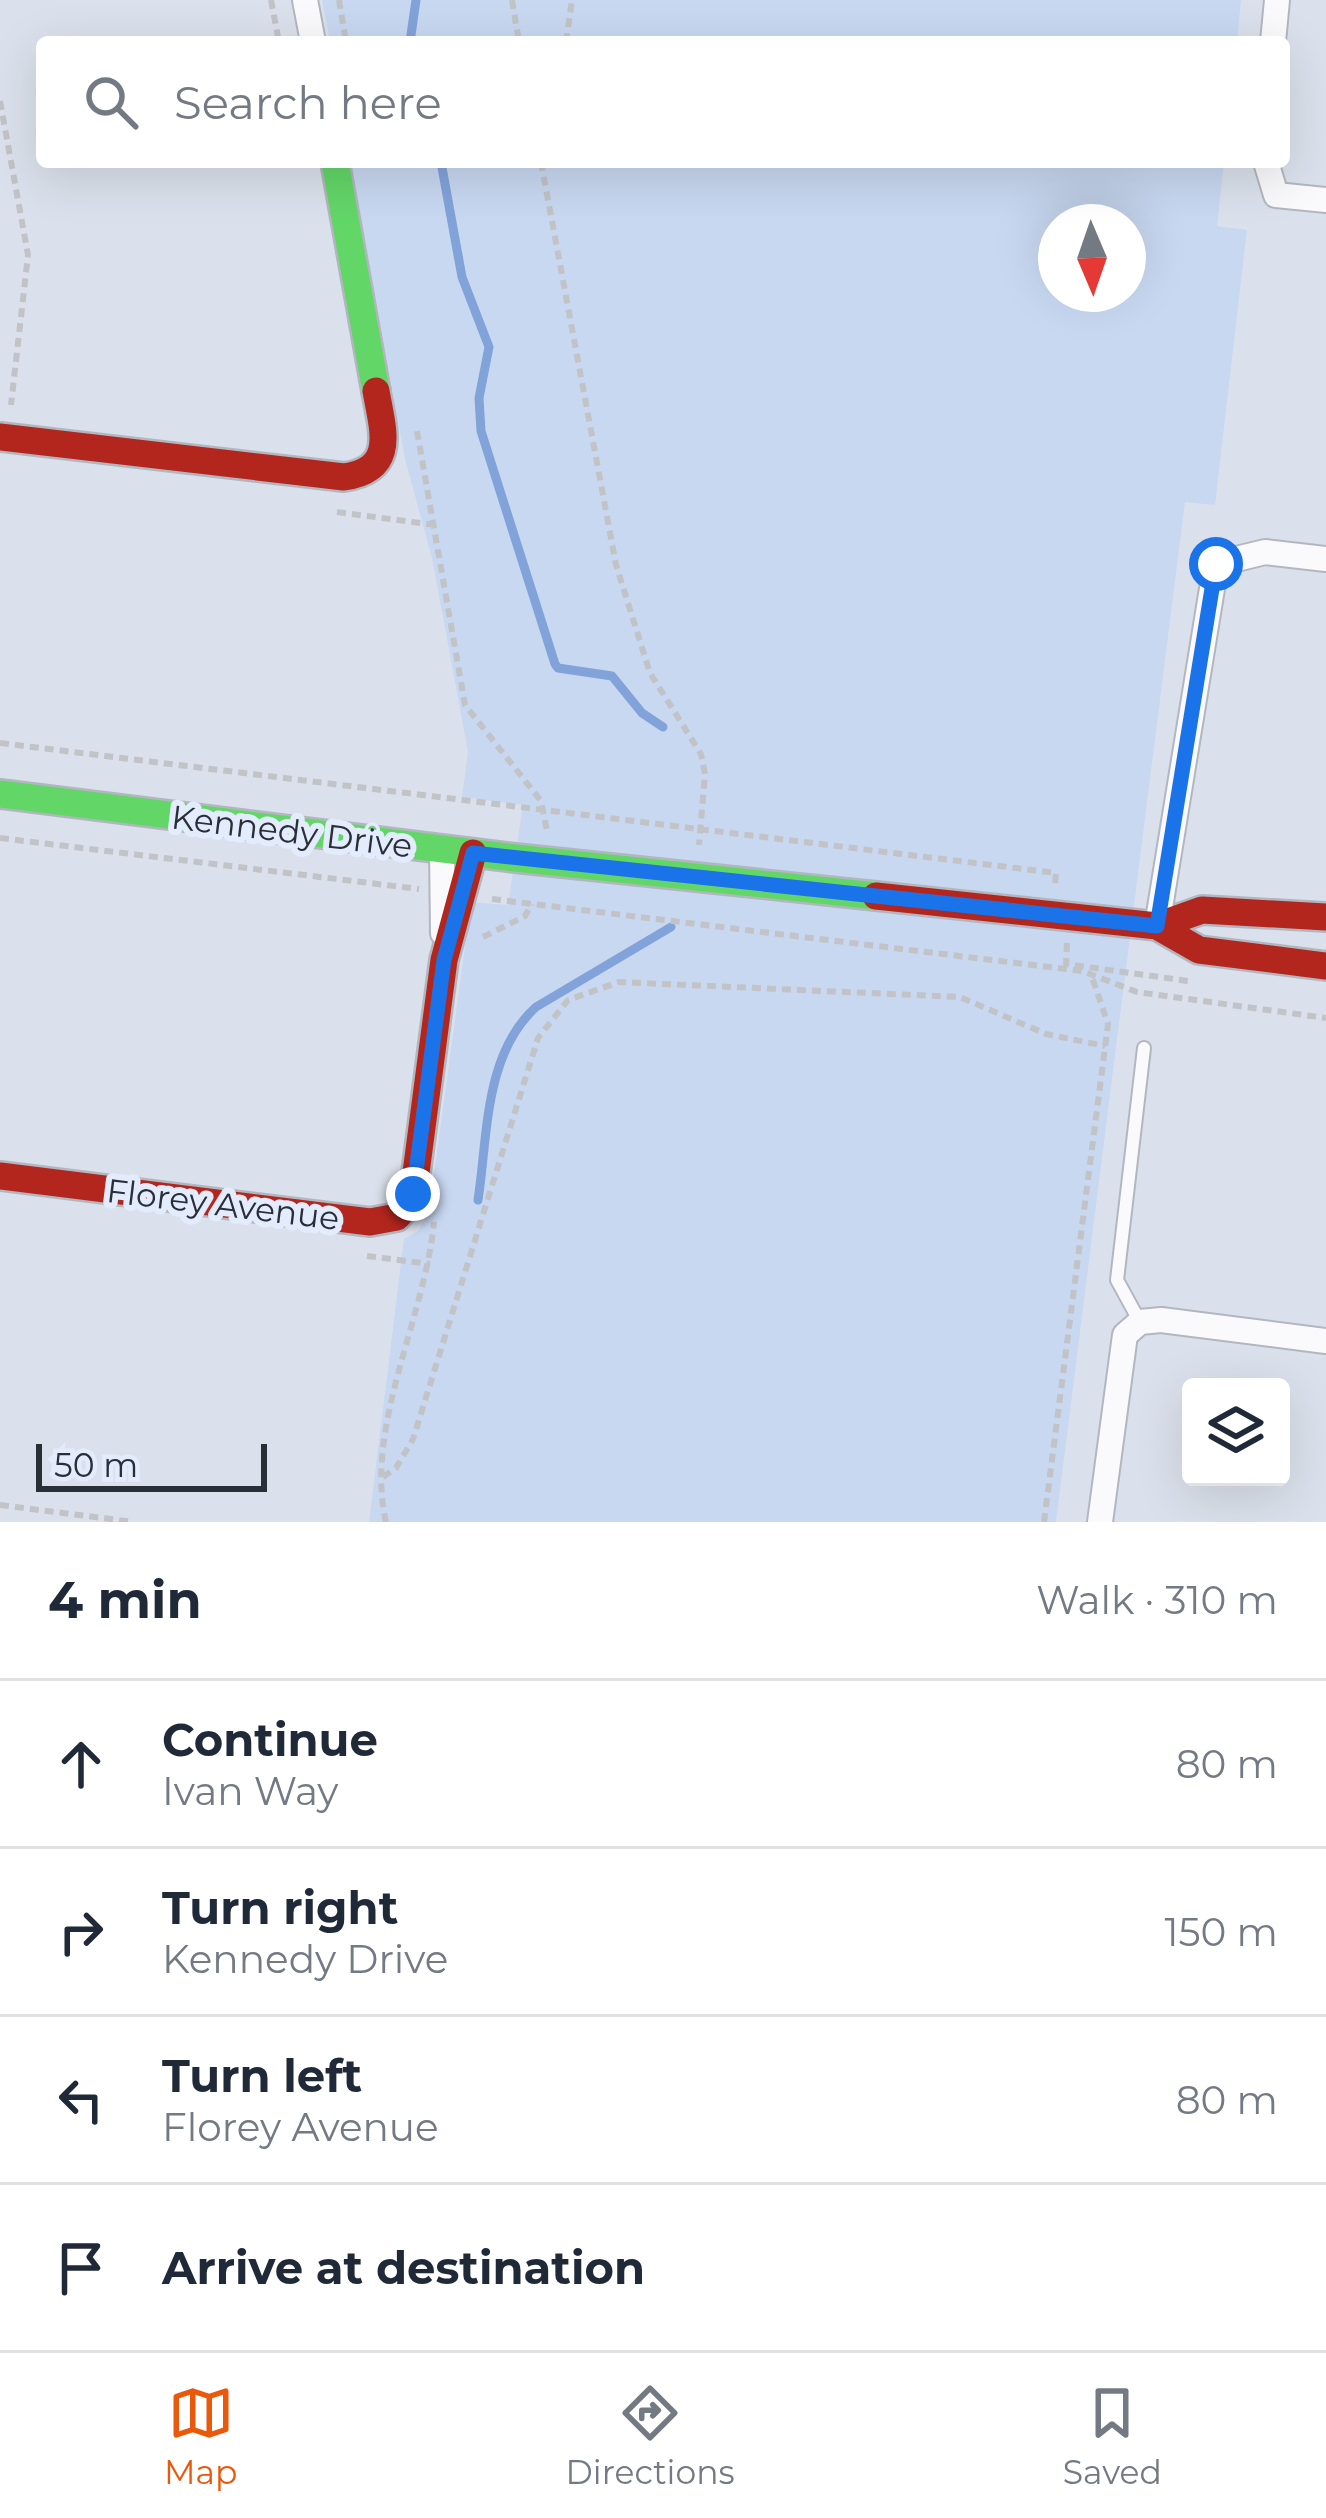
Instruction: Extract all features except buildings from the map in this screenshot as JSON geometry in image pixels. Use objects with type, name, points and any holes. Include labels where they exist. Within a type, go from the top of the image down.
[{"type":"street","points":[[305,0],[312,36]]},
{"type":"street","points":[[1274,36],[1277,0]]},
{"type":"street","points":[[0,437],[333,478],[368,472],[381,458],[384,436],[335,168]]},
{"type":"street","points":[[1267,168],[1276,195],[1326,200]]},
{"type":"street","points":[[1157,926],[1216,564],[1265,553],[1326,559]]},
{"type":"street","name":"Kennedy Drive","points":[[0,794],[473,853],[1157,926],[1198,950],[1326,966]]},
{"type":"street","name":"Florey Avenue","points":[[0,1176],[370,1222],[397,1217],[411,1201],[414,1188],[444,960],[452,894],[442,849]]},
{"type":"street","name":"Florey Avenue","points":[[452,894],[473,853]]},
{"type":"street","name":"Kennedy Drive","points":[[1157,926],[1202,910],[1326,916]]},
{"type":"street","points":[[1100,1522],[1125,1335],[1140,1322],[1161,1320],[1326,1341]]},
{"type":"lane","points":[[1140,1322],[1117,1280],[1144,1048]]},
{"type":"path","points":[[271,0],[278,36]]},
{"type":"path","points":[[339,0],[345,36]]},
{"type":"path","points":[[512,0],[518,36]]},
{"type":"path","points":[[567,36],[572,0]]},
{"type":"path","points":[[0,100],[28,255],[11,405],[0,403]]},
{"type":"path","points":[[543,168],[616,565],[650,673],[700,754],[705,774],[698,856]]},
{"type":"path","points":[[414,412],[465,705],[542,801],[548,837]]},
{"type":"path","points":[[0,743],[1056,873],[1046,967]]},
{"type":"path","points":[[0,838],[1091,971],[1137,992],[1326,1018]]},
{"type":"path","points":[[1044,1522],[1108,1024],[1091,971]]},
{"type":"path","points":[[383,1477],[396,1468],[413,1438],[538,1038],[568,1000],[619,982],[961,998],[1046,1034],[1105,1046]]},
{"type":"path","points":[[0,1505],[134,1522]]},
{"type":"shaded area","points":[[322,0],[1241,0],[1238,36],[329,36]]},
{"type":"shaded area","points":[[352,168],[1223,168],[1217,226],[1247,230],[1215,505],[1185,502],[1056,1522],[369,1522],[404,1239],[418,1231],[429,1211],[471,902],[508,905],[523,805],[462,797],[468,752],[432,558],[405,459]]},
{"type":"waterway","points":[[411,36],[416,0]]},
{"type":"waterway","points":[[442,168],[462,277],[489,347],[479,398],[481,431],[555,664],[612,676],[642,713],[663,727]]},
{"type":"waterway","points":[[478,1200],[491,1097],[506,1048],[519,1026],[536,1007],[671,927]]},
{"type":"traffic: fast","points":[[336,168],[376,391]]},
{"type":"traffic: fast","points":[[0,794],[515,858],[876,896]]},
{"type":"traffic: jam","points":[[0,437],[344,477],[361,473],[379,457],[383,434],[376,391]]},
{"type":"traffic: jam","points":[[0,1176],[370,1222],[397,1217],[414,1188],[444,960],[473,853]]},
{"type":"traffic: jam","points":[[876,896],[1157,926],[1199,950],[1326,966]]},
{"type":"traffic: jam","points":[[1157,926],[1202,910],[1326,917]]},
{"type":"route","points":[[413,1194],[444,960],[473,853],[1157,926],[1216,564]]}]
